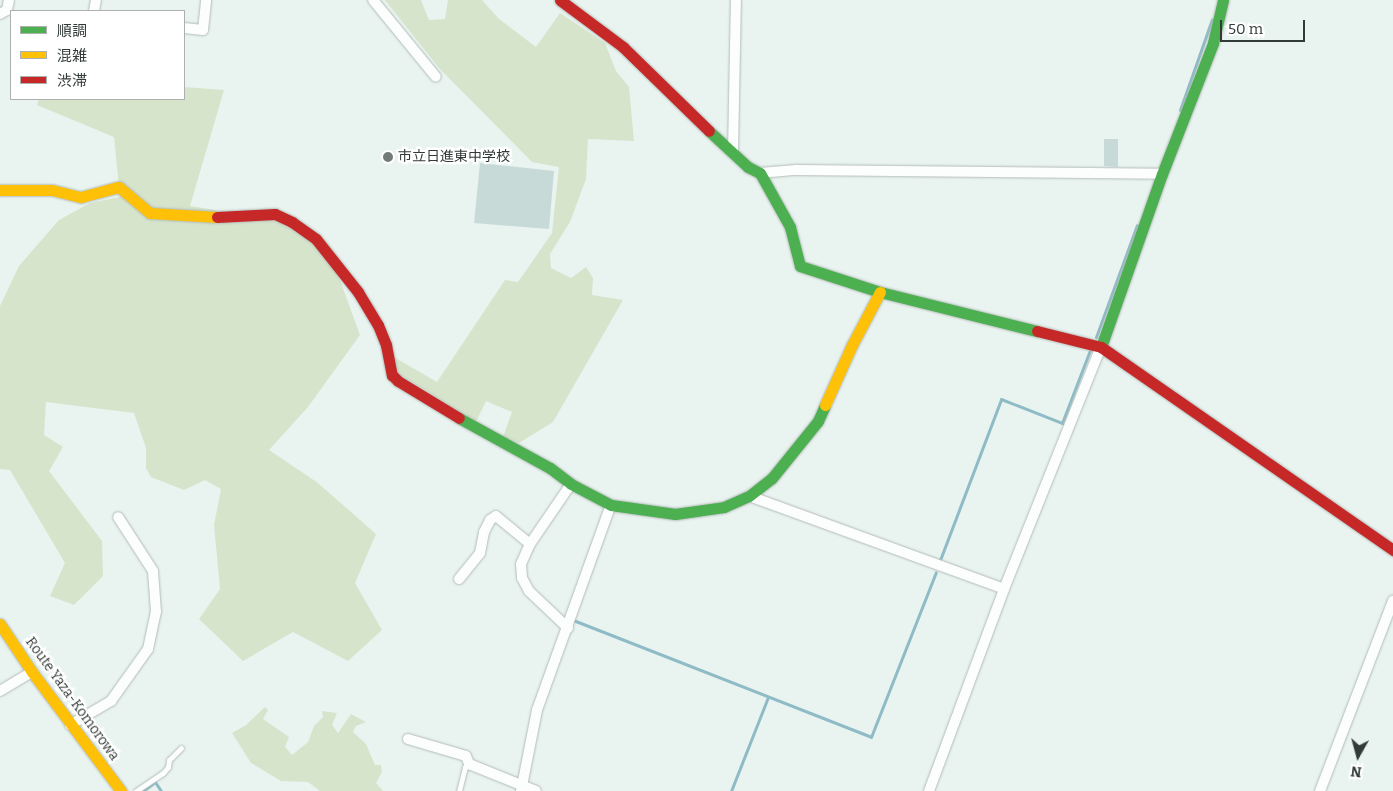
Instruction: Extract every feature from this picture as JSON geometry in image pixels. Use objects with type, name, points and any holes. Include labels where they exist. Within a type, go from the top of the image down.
[{"type":"street","points":[[0,14],[7,10],[9,0]]},
{"type":"street","points":[[185,28],[203,30],[206,0]]},
{"type":"street","points":[[373,0],[436,77]]},
{"type":"street","points":[[560,0],[623,47],[692,116],[748,167],[760,173],[806,170],[1162,174]]},
{"type":"street","points":[[733,152],[736,0]]},
{"type":"street","points":[[929,791],[1004,589],[1101,347],[1162,174],[1213,43],[1223,0]]},
{"type":"street","points":[[760,173],[790,227],[800,266],[880,292],[1101,347],[1391,547]]},
{"type":"street","points":[[0,190],[52,190],[81,197],[119,187],[150,213],[215,217],[275,214],[292,222],[316,239],[358,292],[367,310],[378,325],[386,345],[392,374],[398,381],[437,406],[550,468],[571,484],[611,505],[675,514],[724,507],[749,496],[772,478],[818,421],[852,345],[880,292]]},
{"type":"street","points":[[568,628],[529,591],[522,578],[521,564],[530,544],[571,484]]},
{"type":"street","points":[[749,496],[1004,589]]},
{"type":"street","points":[[521,788],[537,710],[611,505]]},
{"type":"street","points":[[459,579],[480,553],[484,532],[490,520],[496,516],[530,544]]},
{"type":"street","points":[[70,725],[111,701],[148,649],[156,612],[153,571],[118,517]]},
{"type":"street","points":[[1320,791],[1393,601]]},
{"type":"street","name":"Route Yaza-Komorowa","points":[[0,624],[70,725],[121,791]]},
{"type":"street","points":[[0,691],[32,672]]},
{"type":"street","points":[[408,739],[466,756],[469,764],[521,788],[536,791]]},
{"type":"lane","points":[[136,791],[163,772],[168,767],[169,760],[181,748]]},
{"type":"lane","points":[[459,791],[465,767],[469,764]]},
{"type":"green space","points":[[385,0],[421,0],[429,20],[445,19],[448,0],[482,0],[498,18],[536,47],[560,13],[605,43],[616,71],[629,87],[634,141],[588,139],[586,179],[570,222],[550,254],[551,268],[571,278],[586,267],[593,278],[592,295],[623,300],[553,422],[519,443],[503,437],[512,412],[486,401],[476,422],[399,374],[392,356],[437,382],[505,280],[518,282],[552,233],[559,167],[532,162],[439,68]]},
{"type":"green space","points":[[185,87],[224,90],[190,206],[277,220],[311,241],[336,269],[360,335],[308,407],[269,450],[318,483],[376,534],[355,583],[382,630],[348,661],[293,632],[243,661],[199,619],[220,589],[214,525],[221,489],[205,480],[184,490],[151,477],[146,468],[146,448],[134,413],[46,402],[44,435],[63,447],[49,471],[102,541],[103,576],[74,605],[50,596],[65,563],[10,470],[0,469],[0,306],[19,266],[59,220],[90,203],[120,197],[114,137],[37,105],[39,100],[185,100]]},
{"type":"green space","points":[[265,707],[268,710],[263,719],[289,737],[285,747],[292,755],[308,742],[314,726],[323,717],[322,711],[337,713],[332,725],[338,733],[351,714],[366,722],[356,726],[353,732],[366,744],[375,765],[381,765],[382,772],[376,783],[383,791],[320,791],[308,782],[281,781],[251,763],[232,733],[246,725]]},
{"type":"building","points":[[1104,139],[1118,139],[1118,167],[1104,166]]},
{"type":"building","points":[[480,163],[554,171],[549,229],[474,223]]},
{"type":"waterway","points":[[1180,110],[1212,19]]},
{"type":"waterway","points":[[1096,337],[1137,225]]},
{"type":"waterway","points":[[940,560],[1001,399],[1062,423],[1090,350]]},
{"type":"waterway","points":[[573,620],[871,737],[936,572]]},
{"type":"waterway","points":[[731,791],[768,697]]},
{"type":"waterway","points":[[143,791],[155,782],[161,791]]},
{"type":"traffic: fast","points":[[1101,347],[1162,174],[1213,43],[1223,0]]},
{"type":"traffic: fast","points":[[709,131],[748,167],[760,173],[790,227],[800,266],[880,292],[1037,331]]},
{"type":"traffic: fast","points":[[459,418],[550,468],[571,484],[611,505],[675,514],[724,507],[749,496],[772,478],[818,421],[825,405]]},
{"type":"traffic: slow","points":[[0,190],[52,190],[81,197],[119,187],[150,213],[217,217]]},
{"type":"traffic: slow","points":[[825,405],[852,345],[880,292]]},
{"type":"traffic: slow","points":[[0,624],[32,672],[121,791]]},
{"type":"traffic: jam","points":[[560,0],[623,47],[709,131]]},
{"type":"traffic: jam","points":[[217,217],[275,214],[292,222],[316,239],[358,292],[378,325],[386,345],[392,375],[398,381],[459,418]]},
{"type":"traffic: jam","points":[[1037,331],[1101,347],[1393,550]]},
{"type":"place","name":"市立日進東中学校","points":[[388,157]]}]
